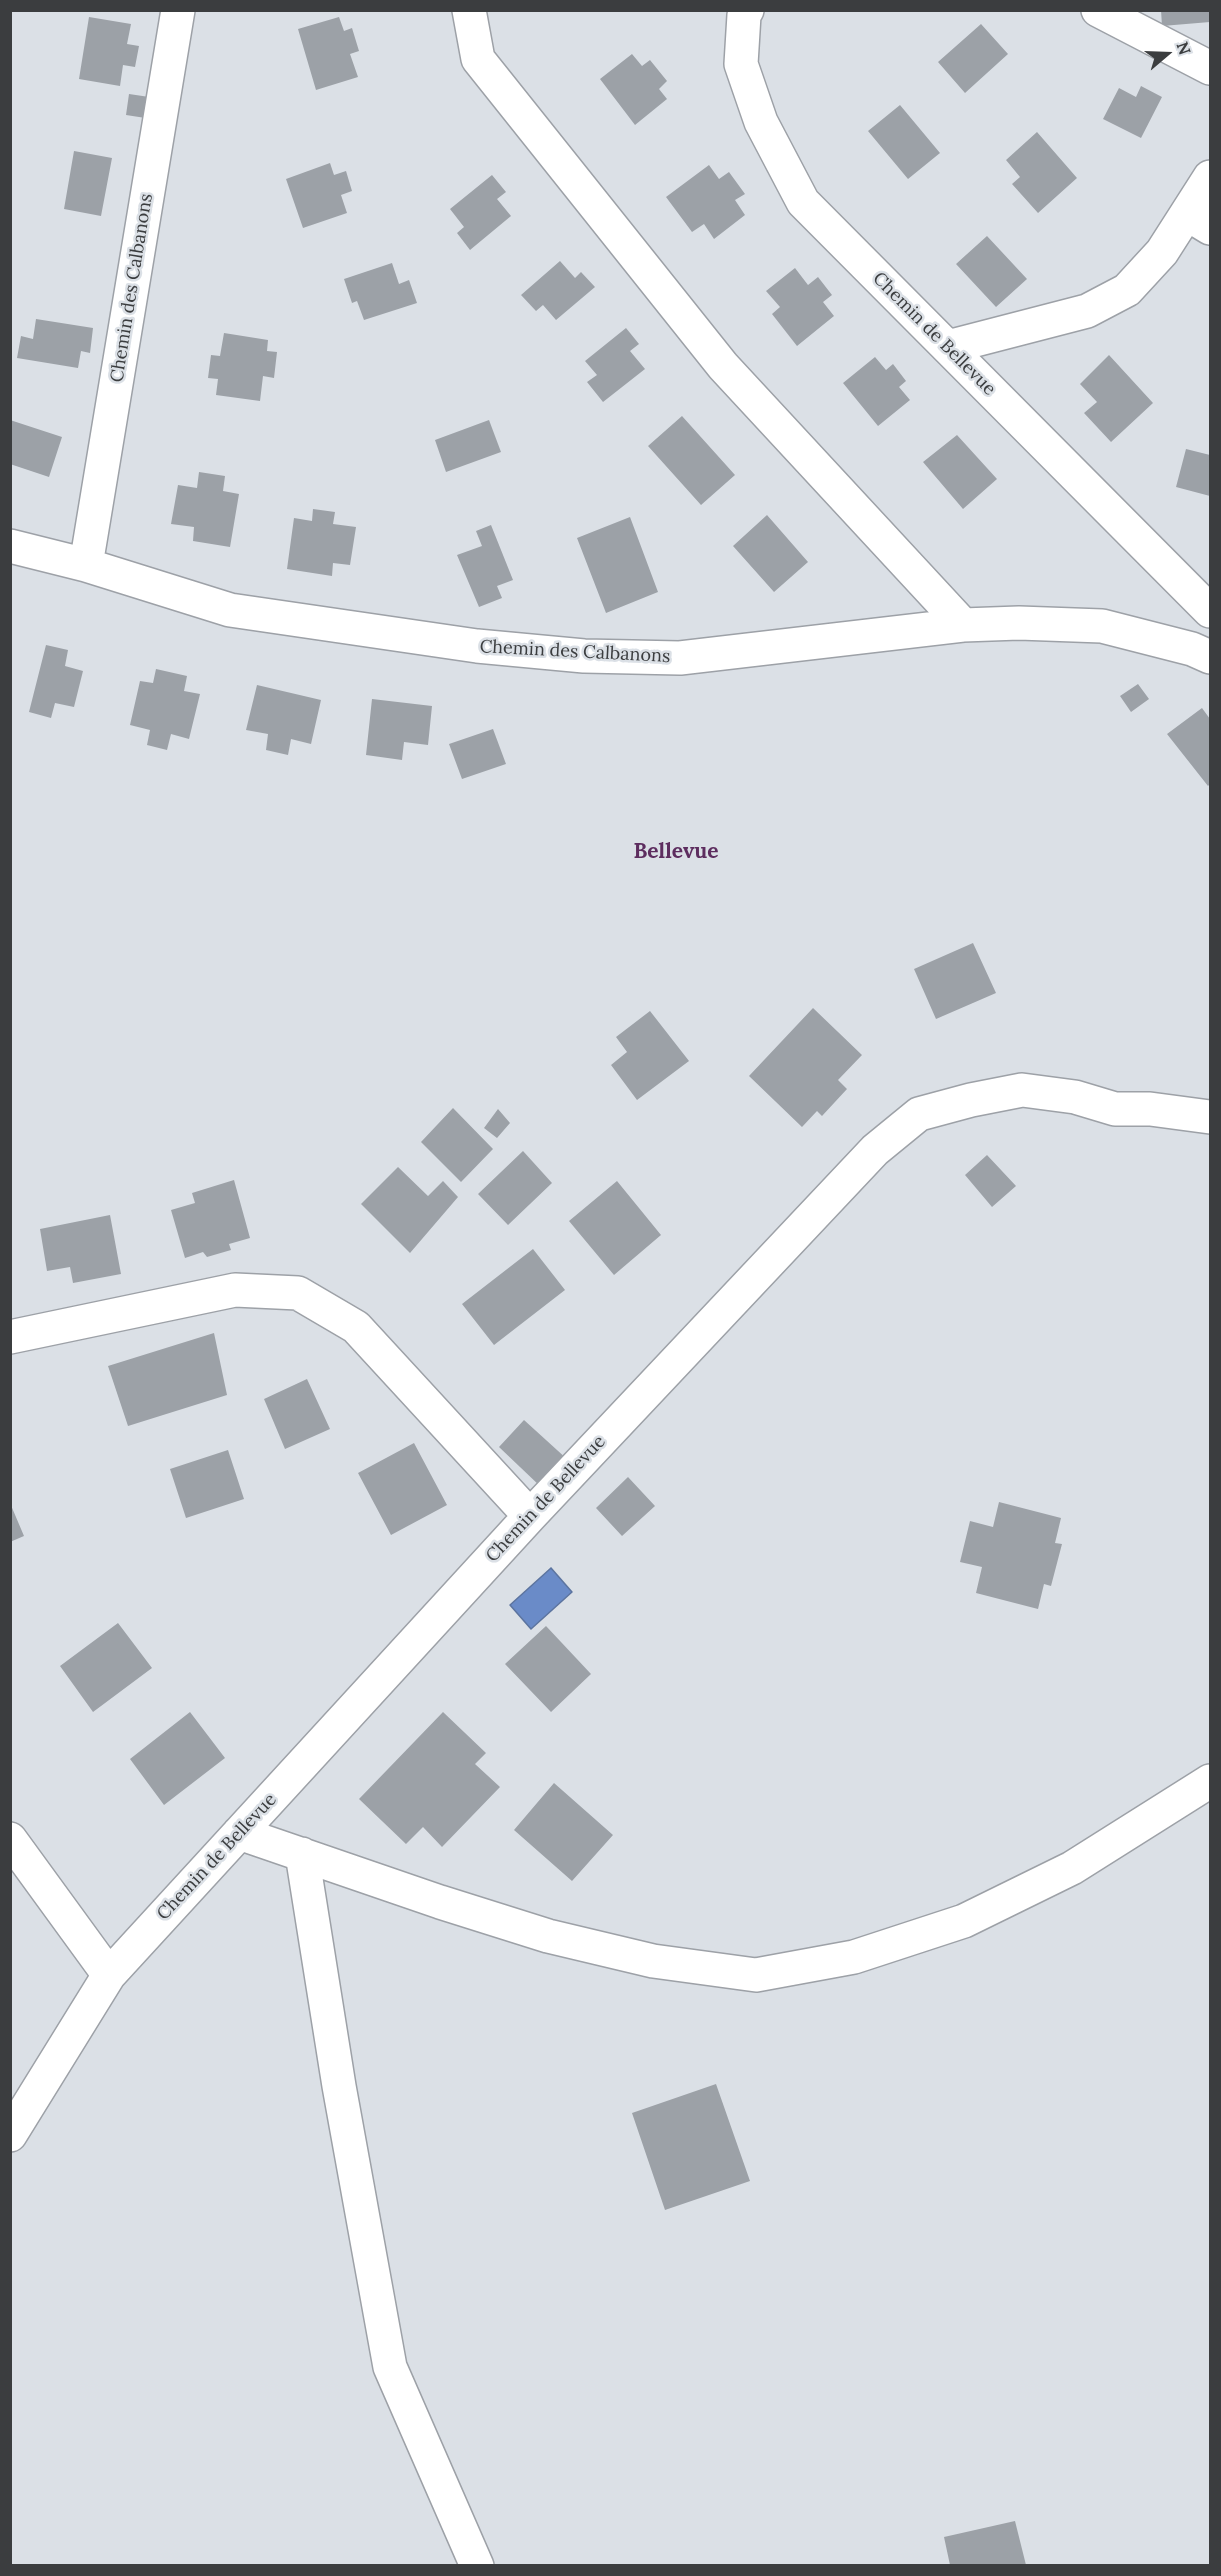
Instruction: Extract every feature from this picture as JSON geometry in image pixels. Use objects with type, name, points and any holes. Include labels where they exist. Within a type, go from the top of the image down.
[{"type":"street","name":"Chemin des Calbanons","points":[[86,565],[178,10]]},
{"type":"street","points":[[469,10],[478,59],[716,357],[963,625]]},
{"type":"street","name":"Chemin de Bellevue","points":[[747,10],[741,64],[761,122],[802,202],[1210,611]]},
{"type":"street","points":[[1098,10],[1210,68]]},
{"type":"street","points":[[948,347],[1088,311],[1127,290],[1162,252],[1199,221],[1210,177]]},
{"type":"street","name":"Chemin des Calbanons","points":[[10,546],[86,565],[230,610],[477,646],[584,656],[680,658],[963,625],[1019,623],[1102,626],[1192,649],[1210,657]]},
{"type":"street","name":"Chemin de Bellevue","points":[[10,2135],[109,1975],[530,1516],[875,1150],[919,1114],[971,1100],[1022,1090],[1075,1096],[1115,1109],[1150,1109],[1210,1117]]},
{"type":"street","points":[[10,1336],[235,1290],[298,1293],[356,1327],[530,1516]]},
{"type":"street","points":[[239,1833],[440,1902],[548,1936],[653,1961],[756,1975],[854,1957],[964,1921],[1072,1868],[1210,1781]]},
{"type":"street","points":[[10,1839],[109,1975]]},
{"type":"street","points":[[302,1854],[339,2086],[390,2367],[477,2565]]},
{"type":"water","points":[[551,1568],[572,1592],[531,1629],[510,1605]]},
{"type":"building","points":[[1161,10],[1210,10],[1210,22],[1162,26]]},
{"type":"building","points":[[89,17],[131,24],[127,44],[139,46],[135,67],[123,65],[120,86],[79,79]]},
{"type":"building","points":[[339,17],[344,31],[352,28],[359,51],[350,54],[358,77],[316,90],[298,29]]},
{"type":"building","points":[[981,24],[1008,54],[965,93],[938,62]]},
{"type":"building","points":[[632,54],[642,66],[650,60],[667,81],[659,89],[667,99],[635,125],[600,79]]},
{"type":"building","points":[[1141,86],[1162,97],[1141,138],[1103,119],[1119,88],[1136,97]]},
{"type":"building","points":[[129,94],[156,98],[152,119],[126,115]]},
{"type":"building","points":[[900,105],[940,153],[908,179],[868,131]]},
{"type":"building","points":[[1037,132],[1077,178],[1038,213],[1012,184],[1020,177],[1006,160]]},
{"type":"building","points":[[74,151],[112,158],[101,216],[64,209]]},
{"type":"building","points":[[330,163],[334,175],[346,171],[352,191],[341,195],[347,213],[303,228],[286,179]]},
{"type":"building","points":[[709,165],[719,179],[729,172],[745,194],[735,200],[745,215],[714,239],[704,224],[692,232],[666,197]]},
{"type":"building","points":[[492,175],[506,192],[497,199],[511,216],[470,250],[457,233],[464,227],[450,209]]},
{"type":"building","points":[[987,236],[1027,279],[996,307],[956,264]]},
{"type":"building","points":[[560,261],[575,278],[581,272],[595,287],[556,320],[543,305],[536,311],[521,295]]},
{"type":"building","points":[[392,263],[399,284],[409,280],[417,303],[364,320],[357,301],[352,303],[344,279]]},
{"type":"building","points":[[795,268],[808,285],[818,277],[832,295],[823,302],[834,316],[797,346],[772,314],[780,307],[766,291]]},
{"type":"building","points":[[36,319],[93,328],[90,353],[81,351],[78,368],[17,358],[21,336],[33,339]]},
{"type":"building","points":[[626,328],[639,344],[630,351],[645,369],[603,402],[587,382],[597,375],[585,361]]},
{"type":"building","points":[[224,333],[268,340],[267,351],[277,352],[274,378],[263,376],[260,401],[216,395],[218,379],[208,378],[211,355],[220,356]]},
{"type":"building","points":[[1109,355],[1153,403],[1111,442],[1084,413],[1097,402],[1080,384]]},
{"type":"building","points":[[875,357],[886,370],[893,364],[906,381],[899,387],[910,400],[878,426],[843,383]]},
{"type":"building","points":[[682,416],[735,475],[701,505],[648,446]]},
{"type":"building","points":[[10,420],[62,437],[49,477],[10,464]]},
{"type":"building","points":[[489,420],[501,452],[446,472],[435,440]]},
{"type":"building","points":[[957,435],[997,479],[963,509],[923,462]]},
{"type":"building","points":[[1186,449],[1210,455],[1210,496],[1176,487]]},
{"type":"building","points":[[199,472],[225,476],[223,491],[239,494],[230,547],[193,541],[194,527],[171,524],[178,485],[197,488]]},
{"type":"building","points":[[313,509],[335,512],[333,524],[356,527],[350,565],[333,563],[332,576],[287,569],[294,518],[312,521]]},
{"type":"building","points":[[767,515],[808,562],[774,592],[733,546]]},
{"type":"building","points":[[630,517],[658,592],[606,613],[577,538]]},
{"type":"building","points":[[491,525],[513,580],[497,586],[502,598],[479,607],[457,555],[482,546],[476,531]]},
{"type":"building","points":[[46,645],[68,650],[65,666],[83,671],[74,707],[55,703],[51,718],[29,712]]},
{"type":"building","points":[[156,669],[187,676],[184,691],[200,694],[189,739],[171,734],[167,750],[147,745],[150,730],[130,725],[140,681],[153,683]]},
{"type":"building","points":[[1138,684],[1149,699],[1131,712],[1120,696]]},
{"type":"building","points":[[257,685],[321,700],[311,744],[291,739],[288,755],[266,750],[268,734],[246,730]]},
{"type":"building","points":[[372,699],[432,706],[428,745],[404,742],[402,760],[366,755]]},
{"type":"building","points":[[1202,708],[1210,719],[1210,784],[1208,786],[1167,734]]},
{"type":"building","points":[[493,729],[506,764],[462,779],[449,744]]},
{"type":"building","points":[[973,943],[996,993],[936,1019],[914,969]]},
{"type":"building","points":[[813,1008],[862,1055],[838,1080],[847,1089],[822,1116],[817,1111],[802,1127],[749,1076]]},
{"type":"building","points":[[650,1011],[689,1061],[637,1100],[611,1065],[627,1052],[616,1037]]},
{"type":"building","points":[[453,1108],[493,1149],[461,1182],[421,1142]]},
{"type":"building","points":[[498,1109],[510,1123],[497,1138],[484,1128]]},
{"type":"building","points":[[523,1151],[552,1183],[508,1225],[478,1194]]},
{"type":"building","points":[[987,1155],[1016,1186],[992,1207],[965,1175]]},
{"type":"building","points":[[398,1167],[428,1196],[443,1181],[458,1197],[410,1253],[361,1204]]},
{"type":"building","points":[[234,1180],[250,1238],[229,1244],[231,1250],[207,1257],[203,1252],[185,1258],[171,1210],[195,1203],[192,1193]]},
{"type":"building","points":[[617,1181],[661,1235],[614,1275],[569,1221]]},
{"type":"building","points":[[110,1215],[121,1274],[73,1283],[70,1267],[47,1271],[40,1229]]},
{"type":"building","points":[[533,1249],[565,1290],[494,1345],[462,1304]]},
{"type":"building","points":[[214,1333],[227,1395],[128,1426],[108,1366]]},
{"type":"building","points":[[307,1379],[330,1429],[285,1449],[264,1399]]},
{"type":"building","points":[[524,1420],[568,1460],[541,1487],[499,1447]]},
{"type":"building","points":[[414,1443],[447,1505],[391,1535],[358,1473]]},
{"type":"building","points":[[228,1450],[244,1499],[186,1518],[170,1469]]},
{"type":"building","points":[[628,1477],[655,1506],[622,1536],[596,1508]]},
{"type":"building","points":[[999,1502],[1061,1518],[1055,1543],[1062,1544],[1051,1586],[1044,1584],[1038,1609],[976,1593],[982,1567],[960,1562],[970,1521],[993,1527]]},
{"type":"building","points":[[10,1503],[24,1536],[10,1542]]},
{"type":"building","points":[[118,1623],[152,1668],[93,1712],[60,1666]]},
{"type":"building","points":[[546,1626],[591,1674],[551,1712],[505,1664]]},
{"type":"building","points":[[190,1712],[225,1758],[164,1805],[130,1759]]},
{"type":"building","points":[[443,1712],[486,1753],[475,1764],[500,1787],[442,1847],[423,1827],[406,1844],[359,1799]]},
{"type":"building","points":[[554,1783],[613,1835],[572,1881],[514,1830]]},
{"type":"building","points":[[716,2084],[750,2181],[665,2210],[632,2113]]},
{"type":"building","points":[[1015,2521],[1026,2565],[950,2565],[944,2537]]},
{"type":"district","name":"Bellevue","points":[[676,852]]}]
